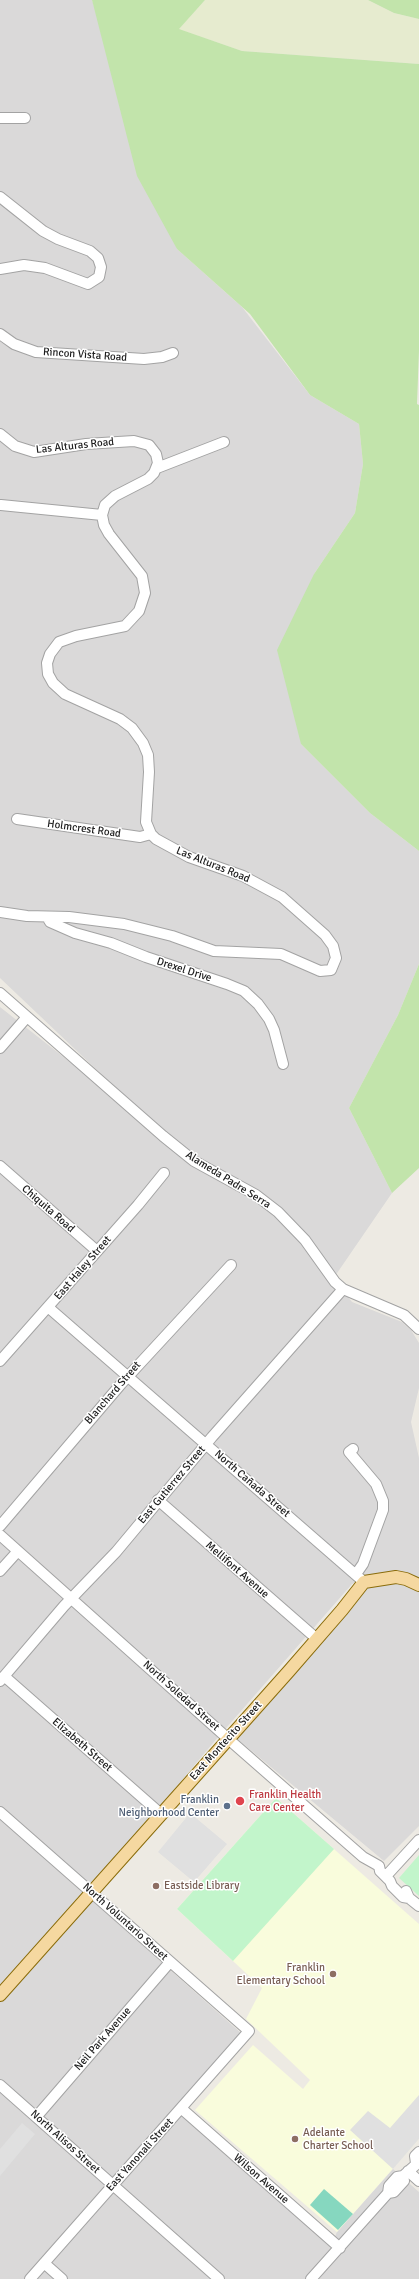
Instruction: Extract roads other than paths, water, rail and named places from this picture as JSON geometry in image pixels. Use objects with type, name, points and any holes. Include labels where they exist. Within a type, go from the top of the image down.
[{"type":"main road","points":[[360,1578],[406,1578],[419,1585]]},
{"type":"main road","name":"East Montecito Street","points":[[0,1995],[317,1639],[360,1578]]},
{"type":"street","points":[[0,118],[25,118]]},
{"type":"street","points":[[0,197],[43,231],[58,239],[90,251],[98,258],[101,267],[99,277],[88,284],[45,268],[24,266],[0,269]]},
{"type":"street","name":"Rincon Vista Road","points":[[0,334],[14,344],[36,352],[144,359],[162,357],[173,353]]},
{"type":"street","name":"Las Alturas Road","points":[[0,434],[15,446],[34,452],[107,442],[144,443],[149,445],[156,454],[157,468]]},
{"type":"street","points":[[151,834],[146,816],[149,772],[148,755],[143,743],[132,728],[124,721],[77,700],[58,689],[47,669],[50,654],[59,642],[76,636],[125,626],[133,619],[143,603],[145,593],[142,576],[109,534],[104,525],[102,515],[109,501],[126,489],[148,479],[157,468],[224,442]]},
{"type":"street","points":[[1,505],[102,515]]},
{"type":"street","name":"Holmcrest Road","points":[[17,819],[140,836],[151,834]]},
{"type":"street","name":"Las Alturas Road","points":[[0,912],[47,917],[76,918],[124,924],[172,936],[214,951],[276,952],[320,971],[326,971],[333,967],[336,958],[335,951],[330,942],[282,897],[244,876],[189,857],[167,846],[151,834]]},
{"type":"street","name":"Drexel Drive","points":[[47,917],[50,922],[75,933],[111,943],[146,957],[244,991],[258,1004],[272,1024],[283,1064]]},
{"type":"street","name":"Alameda Padre Serra","points":[[0,993],[153,1128],[194,1161],[256,1196],[278,1212],[305,1240],[335,1282],[343,1289],[404,1315],[419,1329]]},
{"type":"street","points":[[0,1048],[27,1017]]},
{"type":"street","name":"Chiquita Road","points":[[0,1166],[97,1251]]},
{"type":"street","name":"East Haley Street","points":[[0,1362],[49,1308],[164,1173]]},
{"type":"street","name":"Blanchard Street","points":[[0,1526],[127,1377],[231,1265]]},
{"type":"street","name":"East Gutierrez Street","points":[[2,1678],[72,1598],[116,1552],[205,1445],[343,1289]]},
{"type":"street","name":"North Cañada Street","points":[[49,1308],[360,1578]]},
{"type":"street","points":[[353,1449],[349,1452],[376,1484],[383,1501],[383,1510],[363,1564],[360,1578]]},
{"type":"street","name":"Mellifont Avenue","points":[[158,1500],[317,1639]]},
{"type":"street","name":"North Soledad Street","points":[[0,1535],[363,1857],[365,1864],[386,1876],[392,1886],[403,1897],[409,1898],[419,1906]]},
{"type":"street","points":[[0,1571],[18,1551]]},
{"type":"street","name":"Elizabeth Street","points":[[2,1678],[161,1814]]},
{"type":"street","name":"North Voluntario Street","points":[[0,1812],[249,2032]]},
{"type":"street","points":[[386,1876],[419,1840]]},
{"type":"street","name":"Neil Park Avenue","points":[[37,2116],[170,1962]]},
{"type":"street","name":"East Yanonali Street","points":[[30,2279],[249,2032]]},
{"type":"street","name":"North Alisos Street","points":[[0,2085],[37,2116],[219,2279]]},
{"type":"street","name":"Wilson Avenue","points":[[182,2109],[340,2248]]},
{"type":"street","points":[[311,2279],[388,2193],[394,2192],[404,2181],[406,2174],[417,2162],[415,2156],[419,2152]]},
{"type":"street","points":[[406,2174],[419,2181]]},
{"type":"street","points":[[44,2263],[62,2279]]},
{"type":"place","name":"Franklin Health Care Center","points":[[240,1801]]},
{"type":"place","name":"Franklin Neighborhood Center","points":[[227,1806]]},
{"type":"place","name":"Eastside Library","points":[[156,1886]]},
{"type":"place","name":"Franklin Elementary School","points":[[333,1974]]},
{"type":"place","name":"Adelante Charter School","points":[[295,2139]]}]
